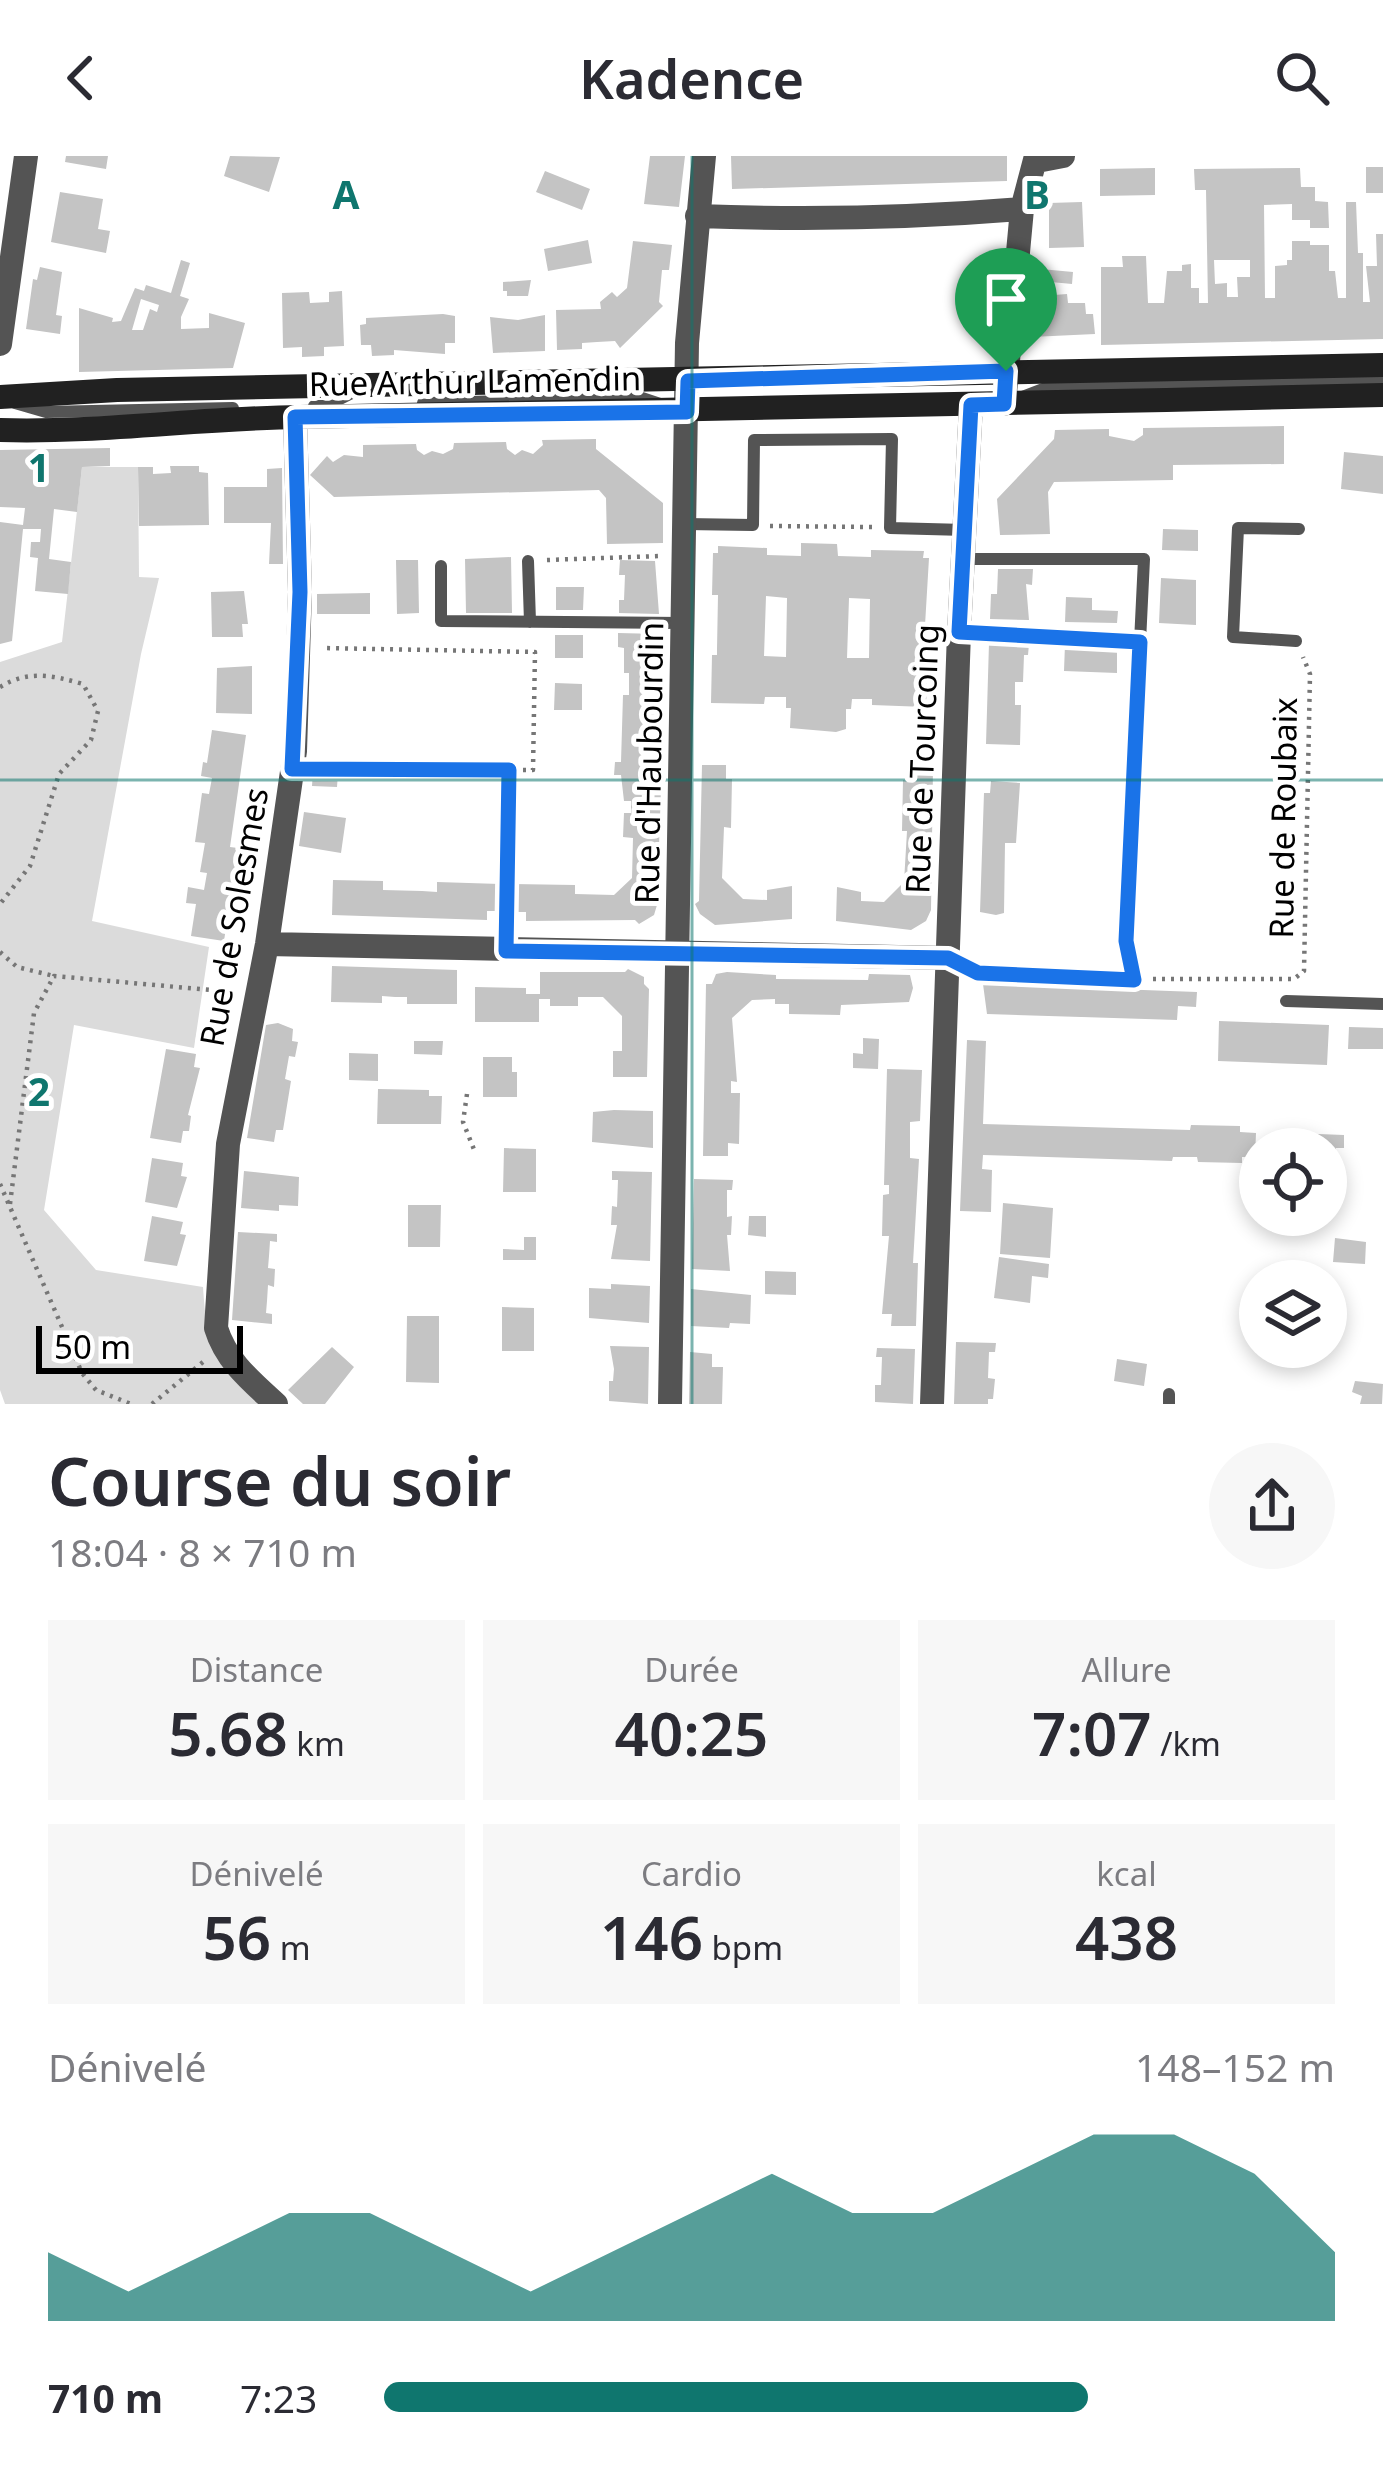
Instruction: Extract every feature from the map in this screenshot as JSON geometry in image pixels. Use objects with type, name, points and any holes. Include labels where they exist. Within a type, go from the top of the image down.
[{"type":"main road","name":"Rue Arthur Lamendin","points":[[0,398],[117,391],[1383,365]]},
{"type":"main road","name":"Rue Arthur Lamendin","points":[[0,430],[295,417],[1383,395]]},
{"type":"street","points":[[0,344],[26,156]]},
{"type":"street","name":"Rue d'Haubourdin","points":[[670,1404],[687,334],[704,156]]},
{"type":"street","points":[[1004,404],[1022,209],[1029,170],[1045,158]]},
{"type":"street","points":[[697,215],[771,218],[1022,209]]},
{"type":"street","name":"Rue de Tourcoing","points":[[932,1404],[971,405]]},
{"type":"street","name":"Rue de Solesmes","points":[[221,1346],[216,1328],[228,1144],[267,944],[292,769],[298,648],[295,417]]},
{"type":"street","points":[[267,944],[948,958]]},
{"type":"street","points":[[221,1346],[276,1404]]},
{"type":"lane","points":[[1004,404],[1048,387],[1383,380]]},
{"type":"lane","points":[[686,524],[753,525],[754,440],[892,439],[890,528],[965,530]]},
{"type":"lane","points":[[1296,641],[1233,637],[1238,527],[1299,529]]},
{"type":"lane","points":[[959,632],[1140,642],[1144,559],[963,559]]},
{"type":"lane","points":[[528,561],[530,622]]},
{"type":"lane","points":[[441,566],[441,621],[684,623]]},
{"type":"lane","points":[[948,958],[978,973],[1134,980]]},
{"type":"lane","points":[[1286,1001],[1383,1004]]},
{"type":"path","points":[[753,525],[890,528]]},
{"type":"path","points":[[528,561],[685,555]]},
{"type":"path","name":"Rue de Roubaix","points":[[1134,980],[1294,979],[1304,971],[1310,674],[1296,641]]},
{"type":"path","points":[[1134,980],[1126,941],[1140,642]]},
{"type":"path","points":[[292,769],[533,770],[535,652],[298,648]]},
{"type":"path","points":[[0,687],[19,676],[54,675],[82,684],[98,711],[92,740],[59,774],[31,866],[0,904]]},
{"type":"path","points":[[506,951],[509,770]]},
{"type":"path","points":[[0,884],[11,890]]},
{"type":"path","points":[[0,952],[17,967],[54,976],[257,994]]},
{"type":"path","points":[[10,1204],[34,1013],[54,976]]},
{"type":"path","points":[[467,1094],[463,1122],[475,1152]]},
{"type":"path","points":[[0,1184],[82,1373],[96,1390],[131,1404]]},
{"type":"path","points":[[152,1404],[221,1346]]},
{"type":"shaded area","points":[[82,467],[138,467],[139,577],[159,578],[92,921],[209,947],[194,1048],[74,1025],[44,1210],[96,1270],[203,1287],[207,1326],[216,1353],[259,1404],[5,1404],[0,1390],[0,662],[62,642]]},
{"type":"building","points":[[66,156],[108,156],[106,169],[65,162]]},
{"type":"building","points":[[230,156],[280,157],[269,192],[224,176]]},
{"type":"building","points":[[650,156],[685,156],[679,207],[644,204]]},
{"type":"building","points":[[731,156],[1007,156],[1007,181],[732,189]]},
{"type":"building","points":[[1366,167],[1383,167],[1383,193],[1366,193]]},
{"type":"building","points":[[1155,168],[1155,195],[1100,196],[1100,169]]},
{"type":"building","points":[[1300,168],[1301,187],[1315,187],[1315,201],[1328,202],[1329,228],[1310,228],[1310,220],[1292,220],[1292,204],[1264,205],[1265,298],[1275,298],[1275,266],[1292,260],[1292,241],[1310,241],[1310,245],[1329,245],[1329,271],[1335,271],[1338,298],[1346,298],[1346,202],[1356,202],[1363,302],[1370,302],[1366,266],[1377,266],[1376,234],[1383,234],[1383,339],[1101,345],[1101,267],[1123,267],[1122,256],[1146,256],[1148,303],[1164,303],[1167,271],[1182,271],[1182,265],[1191,264],[1191,288],[1199,288],[1199,303],[1208,303],[1206,190],[1195,190],[1194,169]],"holes":[[[1214,260],[1250,260],[1250,277],[1237,277],[1238,297],[1227,297],[1227,283],[1215,284]]]},
{"type":"building","points":[[545,171],[590,189],[582,210],[536,192]]},
{"type":"building","points":[[60,192],[103,199],[98,229],[110,231],[106,253],[51,242]]},
{"type":"building","points":[[1082,202],[1084,247],[1049,248],[1049,203]]},
{"type":"building","points":[[588,240],[592,263],[548,271],[544,249]]},
{"type":"building","points":[[633,241],[672,245],[669,270],[662,270],[659,302],[663,306],[620,348],[615,341],[557,350],[556,310],[601,309],[600,302],[612,292],[617,297],[627,288]]},
{"type":"building","points":[[181,260],[190,263],[180,296],[189,299],[181,329],[209,328],[209,313],[245,323],[233,368],[79,372],[79,308],[113,318],[112,322],[121,321],[135,288],[144,291],[146,285],[171,293]],"holes":[[[141,299],[159,305],[157,312],[150,309],[143,330],[132,330]]]},
{"type":"building","points":[[40,267],[62,272],[56,315],[62,316],[60,334],[26,329],[33,279],[37,280]]},
{"type":"building","points":[[1030,268],[1073,272],[1072,284],[1051,282],[1049,296],[1027,294]]},
{"type":"building","points":[[531,280],[528,296],[507,296],[503,291],[503,282]]},
{"type":"building","points":[[342,291],[344,346],[324,347],[324,356],[302,357],[302,347],[283,348],[282,293],[309,292],[310,303],[329,302],[329,292]]},
{"type":"building","points":[[1067,294],[1068,303],[1085,303],[1086,314],[1093,314],[1095,334],[1031,337],[1030,317],[1047,316],[1047,304],[1054,304],[1054,295]]},
{"type":"building","points":[[545,315],[545,351],[493,353],[490,317],[518,320]]},
{"type":"building","points":[[455,316],[455,343],[445,343],[445,354],[394,350],[394,355],[372,356],[371,345],[361,345],[360,325],[366,324],[366,318]]},
{"type":"building","points":[[1284,426],[1284,464],[1173,465],[1173,480],[1054,482],[1048,492],[1050,534],[1000,535],[997,499],[1054,439],[1055,430],[1109,429],[1109,436],[1134,441],[1143,435],[1143,428]]},
{"type":"building","points":[[596,439],[596,449],[663,503],[663,543],[607,544],[606,498],[599,490],[334,497],[310,475],[327,456],[333,462],[344,455],[363,457],[363,445],[416,444],[424,455],[443,454],[454,443],[506,442],[515,455],[522,450],[533,454],[542,440]]},
{"type":"building","points":[[110,448],[110,466],[82,467],[77,512],[54,509],[49,559],[71,562],[68,594],[35,591],[38,558],[30,557],[31,542],[40,542],[41,529],[23,529],[12,641],[0,644],[0,522],[23,525],[25,508],[0,507],[0,450]]},
{"type":"building","points":[[1344,452],[1383,456],[1383,494],[1341,489]]},
{"type":"building","points":[[170,466],[199,466],[199,472],[208,473],[209,525],[139,526],[138,467],[153,467],[153,474],[171,473]]},
{"type":"building","points":[[282,468],[283,564],[269,564],[271,523],[224,523],[224,487],[267,487],[267,469]]},
{"type":"building","points":[[1163,529],[1198,530],[1198,551],[1162,550]]},
{"type":"building","points":[[801,543],[837,544],[838,556],[871,557],[871,550],[924,551],[923,558],[929,558],[923,659],[928,660],[926,707],[872,705],[872,699],[852,699],[851,709],[846,709],[846,729],[836,732],[790,728],[786,697],[765,697],[764,704],[711,703],[718,595],[712,595],[713,553],[718,553],[718,546],[767,548],[767,555],[801,556]],"holes":[[[766,596],[787,598],[786,657],[764,656]],[[849,598],[870,599],[869,658],[847,658]]]},
{"type":"building","points":[[511,557],[512,613],[466,613],[465,559]]},
{"type":"building","points":[[396,560],[418,560],[419,613],[397,614]]},
{"type":"building","points":[[620,560],[655,561],[659,614],[619,613],[625,575],[619,575]]},
{"type":"building","points":[[998,569],[1033,569],[1032,585],[1026,584],[1029,620],[990,619]]},
{"type":"building","points":[[1161,578],[1196,580],[1196,625],[1159,623]]},
{"type":"building","points":[[556,587],[584,587],[583,610],[556,610]]},
{"type":"building","points":[[244,591],[248,624],[242,624],[243,637],[212,637],[211,592]]},
{"type":"building","points":[[370,593],[370,614],[317,614],[317,594]]},
{"type":"building","points":[[1066,597],[1092,598],[1092,610],[1118,611],[1117,623],[1065,622]]},
{"type":"building","points":[[618,633],[659,634],[656,735],[650,735],[650,788],[661,788],[654,915],[639,924],[635,920],[526,921],[526,912],[511,912],[512,884],[575,885],[575,894],[614,895],[632,878],[633,838],[623,837],[624,813],[631,813],[631,801],[624,801],[621,775],[614,775],[615,762],[621,762],[623,695],[629,695],[629,673],[624,673],[624,648],[618,647]]},
{"type":"building","points":[[555,635],[583,635],[583,658],[555,658]]},
{"type":"building","points":[[989,643],[1029,644],[1023,682],[1015,682],[1015,705],[1021,705],[1020,745],[986,744]]},
{"type":"building","points":[[1065,644],[1117,646],[1117,673],[1064,671]]},
{"type":"building","points":[[252,666],[252,714],[216,713],[217,668]]},
{"type":"building","points":[[555,683],[582,684],[582,710],[554,710]]},
{"type":"building","points":[[212,730],[246,735],[230,847],[238,848],[224,941],[191,936],[196,904],[186,903],[188,887],[204,890],[207,873],[200,872],[205,843],[195,842],[202,793],[209,794],[212,778],[201,776]]},
{"type":"building","points":[[702,765],[726,765],[726,779],[732,779],[731,828],[724,827],[722,878],[743,899],[767,900],[767,890],[792,886],[792,919],[715,925],[700,914],[695,904],[699,901]]},
{"type":"building","points":[[909,767],[933,768],[931,910],[926,921],[911,930],[836,921],[837,887],[861,892],[861,901],[884,902],[904,882],[903,780],[908,781]]},
{"type":"building","points":[[313,771],[338,773],[337,787],[312,786]]},
{"type":"building","points":[[991,781],[1020,783],[1016,843],[1005,843],[1004,913],[996,915],[980,912],[984,793],[990,793]]},
{"type":"building","points":[[304,812],[346,818],[341,853],[299,846]]},
{"type":"building","points":[[333,880],[383,881],[383,890],[437,892],[437,882],[500,884],[499,911],[487,911],[487,920],[332,915]]},
{"type":"building","points":[[332,966],[457,970],[457,1004],[407,1004],[407,997],[382,996],[382,1003],[331,1002]]},
{"type":"building","points":[[628,969],[644,977],[649,989],[647,1077],[613,1077],[613,1051],[622,1051],[622,1016],[603,997],[578,997],[578,1006],[550,1006],[550,999],[539,999],[539,1022],[475,1022],[475,987],[526,988],[526,994],[540,994],[540,972]]},
{"type":"building","points":[[716,974],[776,975],[776,979],[868,980],[869,974],[910,975],[913,988],[909,1002],[841,1005],[840,1015],[789,1014],[789,1004],[752,1000],[732,1018],[737,1082],[731,1081],[731,1093],[740,1093],[739,1144],[728,1143],[728,1156],[703,1156],[706,984],[712,984]]},
{"type":"building","points":[[983,984],[1197,992],[1196,1007],[1178,1006],[1177,1020],[987,1014]]},
{"type":"building","points":[[1219,1021],[1329,1025],[1327,1065],[1218,1061]]},
{"type":"building","points":[[278,1023],[293,1029],[292,1041],[298,1042],[295,1057],[289,1056],[285,1079],[291,1081],[283,1130],[276,1130],[274,1142],[247,1138],[266,1025]]},
{"type":"building","points":[[1349,1027],[1383,1028],[1383,1049],[1348,1049]]},
{"type":"building","points":[[863,1038],[879,1039],[878,1069],[853,1068],[853,1053],[863,1054]]},
{"type":"building","points":[[967,1040],[986,1041],[983,1124],[1190,1130],[1191,1125],[1240,1126],[1239,1163],[1198,1162],[1197,1157],[1173,1157],[1172,1161],[983,1155],[982,1169],[992,1170],[991,1212],[960,1211]]},
{"type":"building","points":[[414,1041],[443,1041],[442,1055],[414,1054]]},
{"type":"building","points":[[166,1049],[196,1054],[194,1067],[200,1068],[188,1115],[189,1131],[183,1131],[181,1143],[150,1138]]},
{"type":"building","points":[[349,1053],[378,1054],[378,1081],[349,1080]]},
{"type":"building","points":[[483,1057],[512,1057],[517,1097],[483,1097]]},
{"type":"building","points":[[887,1069],[922,1070],[920,1121],[910,1122],[910,1158],[919,1159],[913,1263],[918,1263],[916,1326],[891,1326],[892,1314],[882,1314],[889,1236],[882,1236],[883,1195],[889,1194],[889,1185],[884,1185]]},
{"type":"building","points":[[378,1089],[429,1090],[429,1096],[442,1096],[441,1124],[377,1124]]},
{"type":"building","points":[[653,1111],[653,1148],[592,1142],[593,1112]]},
{"type":"building","points":[[504,1148],[536,1149],[536,1192],[503,1192]]},
{"type":"building","points":[[152,1158],[183,1163],[181,1176],[187,1177],[177,1208],[145,1202]]},
{"type":"building","points":[[244,1171],[299,1177],[298,1206],[279,1205],[279,1211],[241,1208]]},
{"type":"building","points":[[612,1171],[652,1172],[650,1261],[611,1259],[617,1225],[611,1225],[612,1206],[617,1207],[618,1180],[612,1180]]},
{"type":"building","points":[[694,1179],[733,1180],[732,1190],[727,1190],[727,1217],[732,1216],[731,1235],[727,1235],[730,1271],[692,1269]]},
{"type":"building","points":[[1003,1203],[1053,1208],[1050,1258],[1000,1254]]},
{"type":"building","points":[[408,1205],[441,1205],[440,1247],[408,1247]]},
{"type":"building","points":[[152,1216],[183,1222],[180,1234],[186,1235],[177,1266],[144,1261]]},
{"type":"building","points":[[749,1216],[766,1216],[766,1237],[748,1235]]},
{"type":"building","points":[[238,1232],[277,1234],[277,1242],[270,1241],[268,1268],[275,1269],[274,1287],[268,1285],[266,1313],[272,1314],[272,1324],[232,1320]]},
{"type":"building","points":[[524,1237],[536,1237],[536,1260],[503,1260],[503,1249],[524,1250]]},
{"type":"building","points":[[1335,1238],[1366,1242],[1365,1264],[1333,1260]]},
{"type":"building","points":[[999,1257],[1049,1264],[1048,1278],[1032,1276],[1030,1303],[994,1298]]},
{"type":"building","points":[[765,1271],[796,1272],[796,1295],[765,1294]]},
{"type":"building","points":[[611,1284],[650,1286],[649,1323],[589,1318],[589,1288],[611,1289]]},
{"type":"building","points":[[691,1289],[751,1295],[750,1324],[691,1326]]},
{"type":"building","points":[[502,1307],[534,1308],[534,1351],[502,1351]]},
{"type":"building","points":[[407,1316],[439,1316],[439,1383],[406,1382]]},
{"type":"building","points":[[956,1342],[996,1343],[995,1352],[989,1352],[988,1378],[995,1379],[988,1404],[954,1404]]},
{"type":"building","points":[[610,1346],[649,1347],[648,1404],[609,1401],[614,1369]]},
{"type":"building","points":[[332,1347],[354,1367],[325,1404],[303,1404],[288,1390]]},
{"type":"building","points":[[877,1348],[915,1349],[913,1404],[875,1402],[875,1385],[881,1385],[882,1357],[876,1357]]},
{"type":"building","points":[[690,1352],[712,1354],[712,1367],[723,1367],[722,1404],[689,1404]]},
{"type":"building","points":[[1117,1359],[1147,1364],[1144,1386],[1114,1381]]},
{"type":"building","points":[[1355,1381],[1383,1384],[1382,1404],[1360,1404],[1362,1396],[1352,1392]]},
{"type":"route","points":[[1006,371],[1004,404],[971,405],[959,632],[1140,642],[1126,941],[1134,980],[978,973],[948,958],[506,951],[509,770],[292,769],[300,592],[295,417],[687,412],[688,381],[1006,371]]}]
